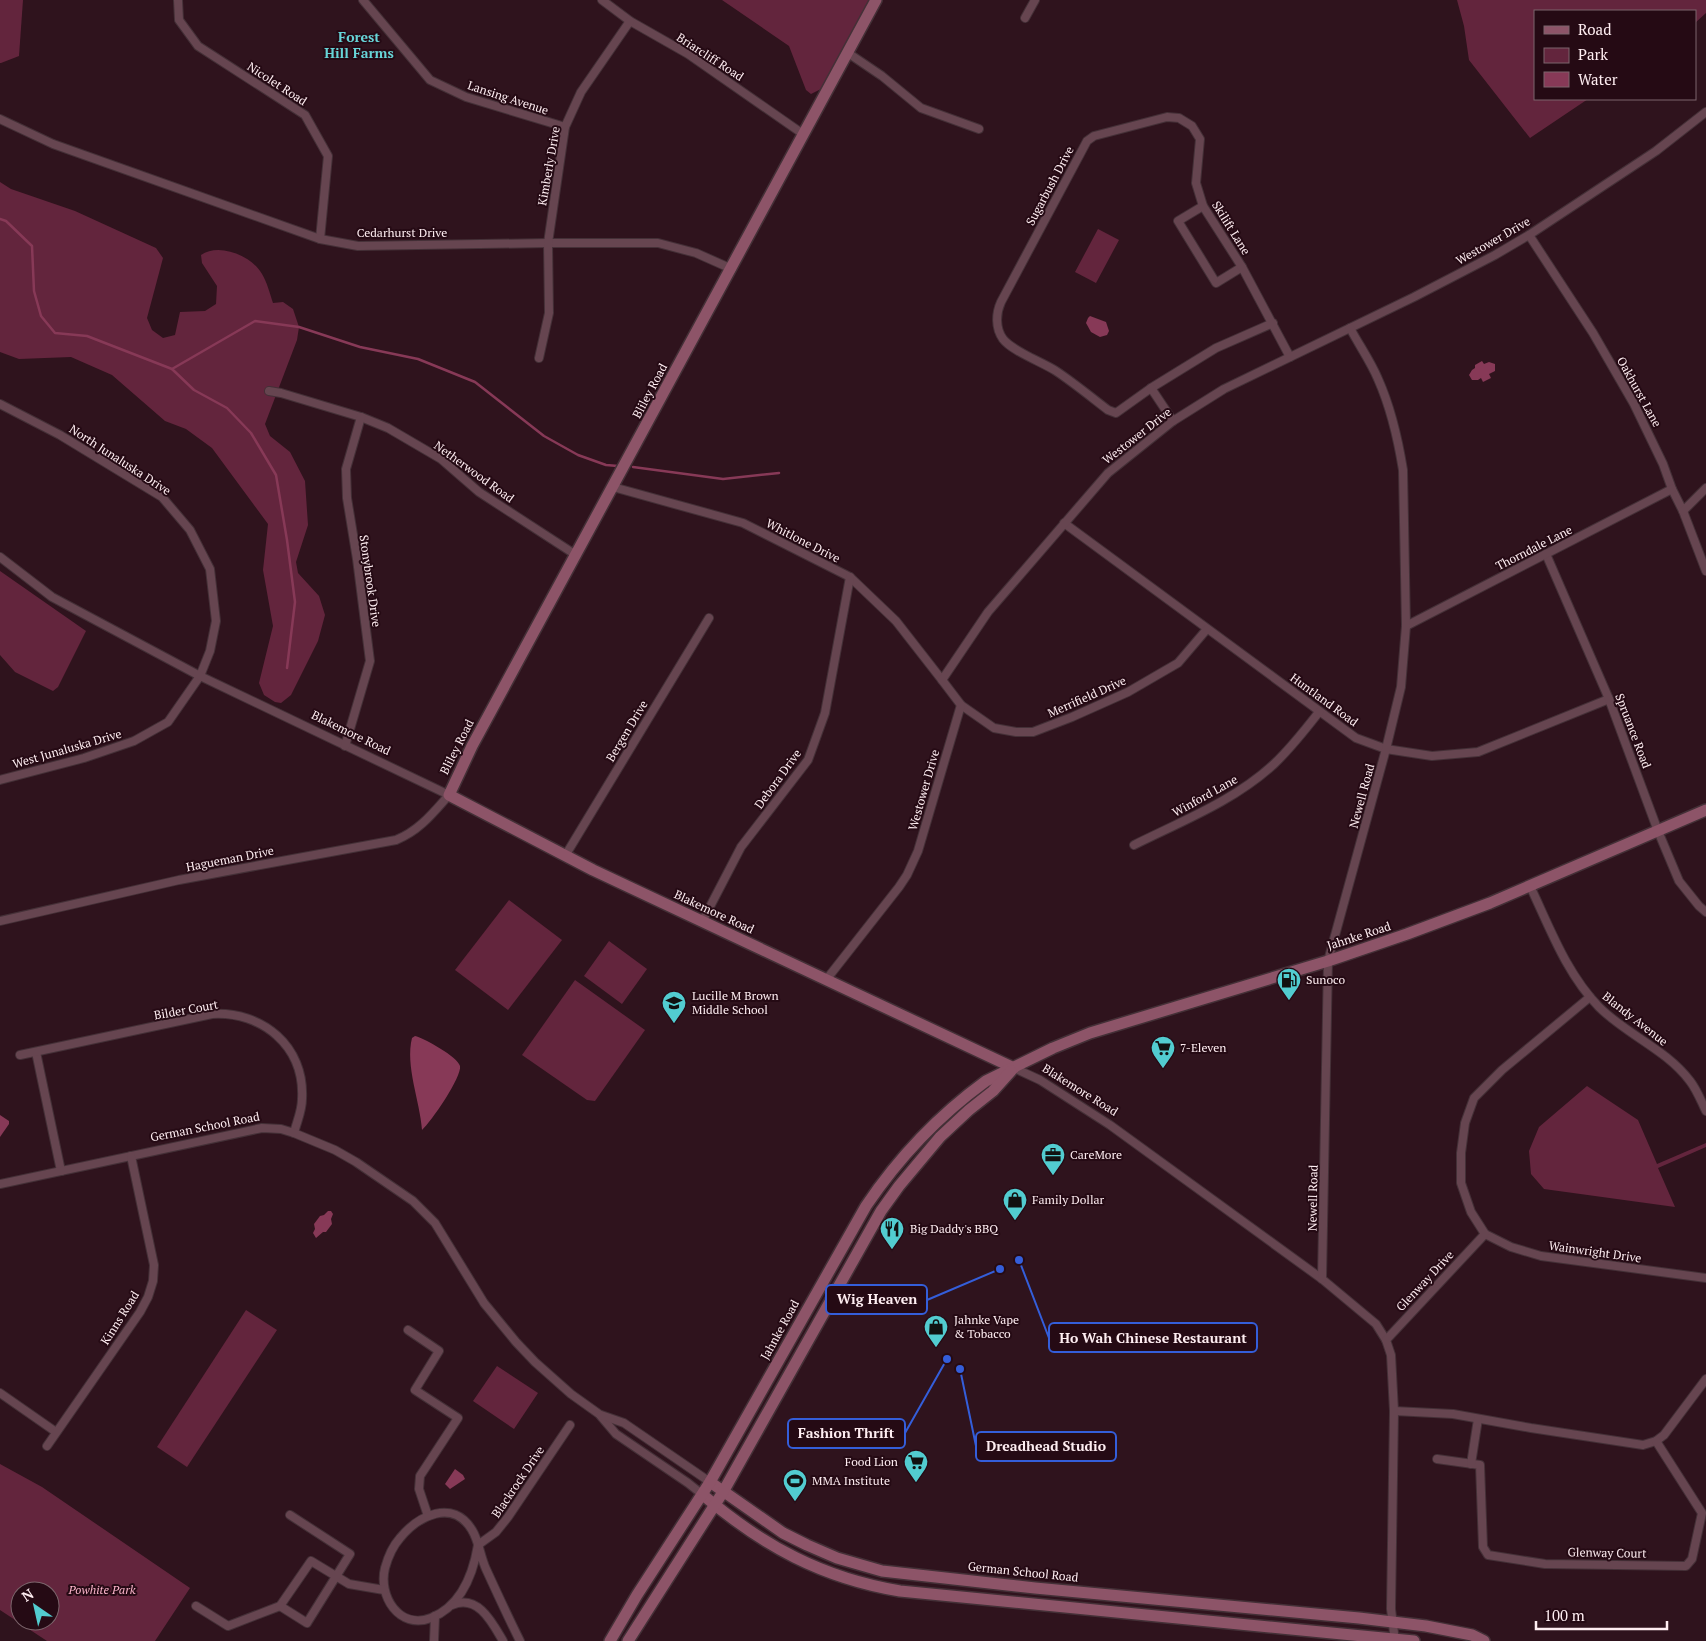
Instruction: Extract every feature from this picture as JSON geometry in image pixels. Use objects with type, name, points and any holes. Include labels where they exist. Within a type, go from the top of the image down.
[{"type":"street","name":"Nicolet Road","points":[[178,0],[179,20],[187,34],[198,46],[305,116],[328,156],[320,239]]},
{"type":"street","name":"Lansing Avenue","points":[[363,0],[430,80],[466,98],[565,127]]},
{"type":"street","name":"Briarcliff Road","points":[[602,0],[630,21],[688,54],[804,134]]},
{"type":"street","name":"Bliley Road","points":[[449,795],[472,746],[614,487],[876,0]]},
{"type":"street","points":[[1025,18],[1035,0]]},
{"type":"street","name":"Kimberly Drive","points":[[539,358],[549,313],[548,243],[565,127],[582,92],[630,21]]},
{"type":"street","points":[[848,53],[882,76],[921,108],[979,129]]},
{"type":"street","name":"Westower Drive","points":[[942,680],[988,612],[1108,472],[1173,421],[1224,389],[1495,256],[1656,151],[1706,112]]},
{"type":"street","name":"Sugarbush Drive","points":[[1151,388],[1116,413],[1108,410],[1055,370],[1009,344],[1003,338],[999,329],[997,312],[1000,302],[1087,141],[1094,136],[1167,117],[1179,118]]},
{"type":"street","name":"Skilift Lane","points":[[1179,118],[1192,126],[1200,139],[1196,184],[1203,206],[1242,267],[1290,357]]},
{"type":"street","name":"Cedarhurst Drive","points":[[0,119],[53,144],[320,239],[358,246],[658,243],[696,253],[732,269]]},
{"type":"street","points":[[1203,206],[1178,221],[1216,283],[1242,267]]},
{"type":"street","name":"Oakhurst Lane","points":[[1529,235],[1593,333],[1634,404],[1663,464],[1706,571]]},
{"type":"street","points":[[1173,421],[1151,388],[1216,348],[1273,323]]},
{"type":"street","name":"Newell Road","points":[[1322,1279],[1328,961],[1401,688],[1406,626],[1403,470],[1397,435],[1378,379],[1350,328]]},
{"type":"street","name":"Netherwood Road","points":[[269,391],[362,418],[388,428],[441,459],[479,492],[576,555]]},
{"type":"street","name":"North Junaluska Drive","points":[[0,404],[60,434],[162,497],[190,530],[210,569],[216,621],[210,651],[200,676]]},
{"type":"street","name":"Stonybrook Drive","points":[[345,746],[370,661],[347,498],[346,470],[362,418]]},
{"type":"street","name":"Whitlone Drive","points":[[614,487],[743,523],[850,577],[896,620],[942,680]]},
{"type":"street","points":[[1683,512],[1706,488]]},
{"type":"street","name":"Thorndale Lane","points":[[1406,626],[1672,489]]},
{"type":"street","name":"Huntland Road","points":[[1064,523],[1356,738],[1386,749],[1432,756],[1478,752],[1609,699]]},
{"type":"street","name":"Spruance Road","points":[[1546,554],[1609,699],[1679,881],[1706,912]]},
{"type":"street","name":"Blakemore Road","points":[[0,557],[52,597],[200,676],[449,795],[565,856],[702,922],[1040,1080],[1110,1125],[1322,1279],[1376,1324],[1386,1340]]},
{"type":"street","name":"Debora Drive","points":[[702,922],[741,847],[808,760],[825,713],[850,577]]},
{"type":"street","name":"Bergen Drive","points":[[565,856],[709,618]]},
{"type":"street","name":"Merrifield Drive","points":[[961,706],[994,728],[1016,732],[1033,732],[1072,718],[1128,692],[1178,663],[1207,629]]},
{"type":"street","name":"West Junaluska Drive","points":[[0,780],[84,758],[134,741],[168,722],[200,676]]},
{"type":"street","points":[[942,680],[961,706]]},
{"type":"street","name":"Westower Drive","points":[[826,980],[899,887],[914,862],[961,706]]},
{"type":"street","name":"Winford Lane","points":[[1134,845],[1216,805],[1247,786],[1274,764],[1319,712]]},
{"type":"street","name":"Hagueman Drive","points":[[0,921],[179,880],[396,840],[408,836],[418,829],[449,795]]},
{"type":"street","name":"Jahnke Road","points":[[610,1641],[637,1595],[703,1495],[850,1233],[885,1179],[920,1137],[948,1110],[986,1081],[1052,1048],[1090,1033],[1328,961],[1408,934],[1530,886],[1706,810]]},
{"type":"street","name":"Blandy Avenue","points":[[1530,886],[1568,967],[1590,997],[1609,1016],[1677,1066],[1695,1087],[1706,1111]]},
{"type":"street","points":[[1485,1234],[1471,1212],[1461,1183],[1461,1153],[1465,1123],[1474,1098],[1502,1070],[1590,997]]},
{"type":"street","name":"Bilder Court","points":[[20,1055],[212,1014],[232,1014],[245,1017],[257,1022],[278,1036],[298,1067],[302,1099],[294,1133]]},
{"type":"street","points":[[36,1052],[61,1171]]},
{"type":"street","name":"Jahnke Road","points":[[628,1641],[723,1492],[881,1211],[898,1186],[943,1134],[993,1091],[1014,1068]]},
{"type":"street","name":"German School Road","points":[[0,1184],[257,1129],[276,1129],[294,1133],[347,1156],[404,1193],[418,1205],[440,1232],[484,1302],[516,1342],[553,1379],[599,1414],[616,1434],[688,1483],[714,1505],[795,1558],[839,1577],[877,1587],[1414,1641]]},
{"type":"street","name":"Kinns Road","points":[[47,1446],[140,1312],[148,1297],[153,1281],[154,1265],[131,1156]]},
{"type":"street","name":"Wainwright Drive","points":[[1485,1234],[1511,1248],[1541,1256],[1706,1278]]},
{"type":"street","name":"Glenway Drive","points":[[1386,1340],[1485,1234]]},
{"type":"street","points":[[408,1330],[439,1351],[415,1390],[458,1418],[420,1476],[419,1490],[428,1516]]},
{"type":"street","points":[[1386,1340],[1391,1355],[1394,1411],[1392,1622],[1395,1640]]},
{"type":"street","points":[[1394,1411],[1454,1414],[1631,1444],[1642,1444],[1656,1441],[1668,1430],[1706,1379]]},
{"type":"street","points":[[0,1394],[56,1432]]},
{"type":"street","name":"German School Road","points":[[599,1414],[624,1423],[783,1533],[844,1560],[882,1570],[1035,1588],[1392,1622],[1472,1635],[1484,1641]]},
{"type":"street","points":[[1436,1459],[1471,1464],[1478,1419]]},
{"type":"street","name":"Blackrock Drive","points":[[478,1545],[496,1532],[504,1523],[570,1425]]},
{"type":"street","name":"Glenway Court","points":[[1471,1464],[1480,1465],[1482,1547],[1488,1555],[1545,1564],[1686,1566],[1692,1559],[1702,1513],[1656,1441]]},
{"type":"street","points":[[478,1545],[475,1562],[468,1581],[457,1598],[435,1616],[423,1620],[408,1618],[390,1605],[384,1590],[384,1572],[393,1548],[411,1527],[428,1516],[444,1513],[461,1518],[473,1530],[478,1545],[485,1566],[520,1641]]},
{"type":"street","points":[[280,1606],[307,1623],[350,1554],[290,1515]]},
{"type":"street","points":[[196,1606],[228,1626],[280,1606],[311,1561],[336,1578],[354,1586],[384,1590]]},
{"type":"street","points":[[448,1607],[462,1602],[474,1605],[487,1617],[503,1641]]},
{"type":"street","points":[[434,1641],[435,1616]]},
{"type":"green space","points":[[0,0],[23,0],[19,56],[1,63],[0,63]]},
{"type":"green space","points":[[722,0],[871,0],[823,88],[811,94],[806,90],[789,46]]},
{"type":"green space","points":[[1457,0],[1706,0],[1706,13],[1696,22],[1696,10],[1534,10],[1534,100],[1587,100],[1530,138],[1469,60],[1464,26]]},
{"type":"green space","points":[[0,182],[11,189],[75,211],[156,248],[163,258],[147,318],[152,330],[163,338],[175,335],[180,312],[205,311],[216,304],[217,286],[202,263],[201,255],[208,251],[217,250],[234,253],[251,262],[264,277],[273,303],[283,302],[293,309],[299,327],[297,340],[265,424],[270,436],[290,452],[305,481],[308,525],[296,562],[298,573],[319,596],[325,615],[318,641],[291,695],[281,703],[275,702],[264,695],[259,683],[273,626],[263,570],[268,524],[212,448],[186,429],[165,421],[112,375],[71,357],[19,359],[0,352]]},
{"type":"green space","points":[[1098,229],[1119,240],[1096,283],[1075,272]]},
{"type":"green space","points":[[0,571],[86,631],[58,687],[53,691],[15,672],[0,655]]},
{"type":"green space","points":[[509,900],[562,940],[508,1010],[455,970]]},
{"type":"green space","points":[[609,941],[647,969],[622,1004],[584,976]]},
{"type":"green space","points":[[575,980],[645,1030],[595,1101],[587,1100],[522,1055]]},
{"type":"green space","points":[[1587,1086],[1638,1120],[1657,1164],[1706,1143],[1706,1147],[1658,1168],[1675,1207],[1544,1189],[1531,1174],[1529,1151],[1539,1127]]},
{"type":"green space","points":[[246,1310],[277,1330],[187,1467],[157,1447]]},
{"type":"green space","points":[[497,1366],[538,1393],[514,1429],[473,1401]]},
{"type":"green space","name":"Powhite Park","points":[[0,1464],[42,1487],[190,1588],[155,1641],[47,1641],[32,1631],[60,1631],[60,1581],[10,1581],[10,1617],[0,1610]]},
{"type":"water","points":[[1090,316],[1106,322],[1109,331],[1107,335],[1100,337],[1091,332],[1086,323]]},
{"type":"water","points":[[1482,361],[1484,364],[1489,362],[1495,364],[1495,371],[1489,374],[1491,378],[1483,382],[1481,378],[1472,380],[1469,375],[1475,368],[1475,365]]},
{"type":"water","points":[[415,1036],[447,1053],[460,1066],[451,1089],[439,1109],[422,1130],[410,1060],[412,1038]]},
{"type":"water","points":[[0,1115],[9,1121],[9,1124],[0,1137]]},
{"type":"water","points":[[331,1211],[333,1214],[332,1224],[326,1232],[323,1232],[316,1238],[313,1233],[315,1229],[314,1224],[320,1216]]},
{"type":"water","points":[[455,1469],[465,1479],[450,1489],[445,1484]]},
{"type":"waterway","points":[[0,219],[6,221],[32,246],[34,291],[41,316],[55,333],[87,336],[172,369],[194,390],[227,408],[251,433],[276,475],[287,540],[295,602],[287,668]]},
{"type":"waterway","points":[[172,369],[255,321],[299,327],[360,347],[418,359],[475,382],[544,436],[578,455],[606,465],[618,466]]},
{"type":"waterway","points":[[633,467],[723,479],[779,473]]},
{"type":"place","name":"Sunoco","points":[[1289,1001]]},
{"type":"place","name":"Lucille M Brown Middle School","points":[[674,1024]]},
{"type":"place","name":"7-Eleven","points":[[1163,1069]]},
{"type":"place","name":"CareMore","points":[[1053,1176]]},
{"type":"place","name":"Family Dollar","points":[[1015,1221]]},
{"type":"place","name":"Big Daddy's BBQ","points":[[892,1250]]},
{"type":"place","name":"Ho Wah Chinese Restaurant","points":[[1019,1260]]},
{"type":"place","name":"Wig Heaven","points":[[1000,1269]]},
{"type":"place","name":"Jahnke Vape & Tobacco","points":[[936,1348]]},
{"type":"place","name":"Fashion Thrift","points":[[947,1359]]},
{"type":"place","name":"Dreadhead Studio","points":[[960,1369]]},
{"type":"place","name":"Food Lion","points":[[916,1483]]},
{"type":"place","name":"MMA Institute","points":[[795,1502]]},
{"type":"district","name":"Forest Hill Farms","points":[[359,46]]}]
